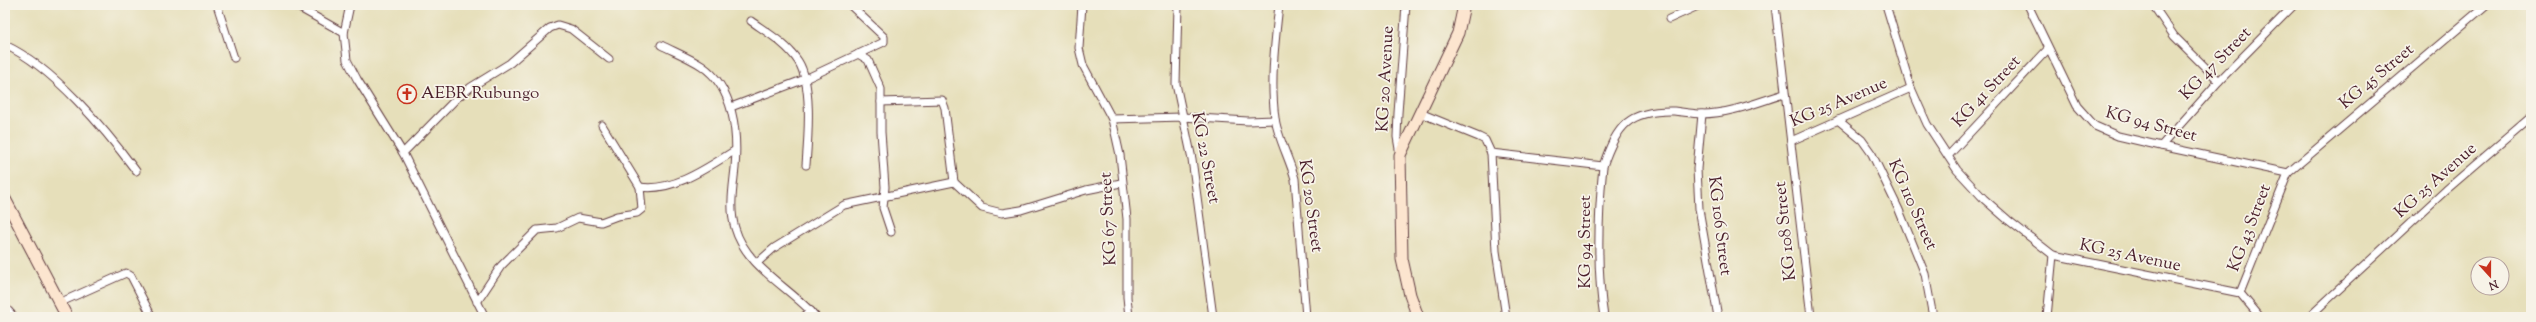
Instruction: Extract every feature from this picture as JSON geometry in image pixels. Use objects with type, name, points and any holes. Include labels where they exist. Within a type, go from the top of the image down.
[{"type":"main road","points":[[1418,317],[1410,295],[1402,259],[1400,155],[1458,32],[1464,5]]},
{"type":"main road","points":[[5,199],[67,317]]},
{"type":"street","points":[[217,5],[234,58]]},
{"type":"street","points":[[289,5],[298,7],[344,33]]},
{"type":"street","points":[[350,5],[344,33],[347,60],[403,153],[485,317]]},
{"type":"street","points":[[731,107],[805,78],[884,42],[884,37],[850,5]]},
{"type":"street","name":"KG 67 Street","points":[[1082,5],[1079,48],[1083,65],[1112,119],[1120,154],[1121,184],[1127,219],[1127,298],[1129,317]]},
{"type":"street","name":"KG 22 Street","points":[[1178,5],[1176,84],[1192,159],[1213,317]]},
{"type":"street","name":"KG 20 Street","points":[[1278,5],[1273,80],[1275,120],[1290,160],[1295,179],[1306,317]]},
{"type":"street","name":"KG 20 Avenue","points":[[1400,155],[1397,137],[1406,5]]},
{"type":"street","points":[[1669,19],[1700,5]]},
{"type":"street","points":[[1775,5],[1784,94]]},
{"type":"street","points":[[1886,5],[1911,88]]},
{"type":"street","name":"KG 94 Street","points":[[2028,5],[2048,49],[2077,106],[2087,120],[2103,131],[2161,146],[2288,173]]},
{"type":"street","points":[[2152,5],[2174,36],[2219,81]]},
{"type":"street","name":"KG 47 Street","points":[[2161,146],[2219,81],[2294,5]]},
{"type":"street","name":"KG 45 Street","points":[[2288,173],[2486,5]]},
{"type":"street","points":[[752,21],[790,50],[799,62],[805,78],[808,140],[806,165]]},
{"type":"street","points":[[403,153],[462,94],[510,64],[550,28],[558,25],[571,29],[609,59]]},
{"type":"street","points":[[5,45],[45,71],[91,116],[136,171]]},
{"type":"street","points":[[661,45],[702,66],[718,81],[731,107],[734,151],[732,202],[735,229],[747,253],[814,314]]},
{"type":"street","name":"KG 41 Street","points":[[1948,156],[2048,49]]},
{"type":"street","points":[[858,54],[868,60],[876,74],[881,89],[884,208],[891,232]]},
{"type":"street","name":"KG 25 Avenue","points":[[1603,166],[1617,132],[1638,116],[1657,112],[1702,114],[1736,109],[1784,94],[1791,141],[1911,88],[1927,124],[1948,156],[1984,199],[2053,255],[2240,293]]},
{"type":"street","points":[[881,102],[942,100],[946,108],[954,182],[982,208],[1002,213],[1021,210],[1086,190],[1121,184]]},
{"type":"street","points":[[1420,113],[1486,140],[1491,153],[1494,231],[1506,317]]},
{"type":"street","name":"KG 106 Street","points":[[1702,114],[1696,169],[1698,209],[1718,317]]},
{"type":"street","points":[[1112,119],[1182,117],[1248,121],[1275,120]]},
{"type":"street","name":"KG 25 Avenue","points":[[2309,317],[2446,190],[2531,117]]},
{"type":"street","name":"KG 110 Street","points":[[1838,120],[1862,140],[1872,154],[1900,210],[1927,281],[1934,317]]},
{"type":"street","points":[[477,302],[501,266],[533,232],[541,229],[557,228],[578,218],[601,222],[617,216],[637,213],[642,209],[640,188],[602,125]]},
{"type":"street","name":"KG 108 Street","points":[[1791,141],[1811,317]]},
{"type":"street","points":[[640,188],[654,190],[674,183],[734,151]]},
{"type":"street","points":[[1491,153],[1603,166]]},
{"type":"street","name":"KG 94 Street","points":[[1603,166],[1599,209],[1599,267],[1604,317]]},
{"type":"street","name":"KG 43 Street","points":[[2240,293],[2288,173]]},
{"type":"street","points":[[757,263],[774,248],[844,205],[884,198],[933,185],[954,182]]},
{"type":"street","points":[[2047,317],[2053,255]]},
{"type":"street","points":[[59,303],[126,273],[131,276],[152,317]]},
{"type":"street","points":[[2240,293],[2260,317]]},
{"type":"street","points":[[5,307],[14,317]]},
{"type":"street","points":[[803,317],[814,314]]},
{"type":"place","name":"AEBR Rubungo","points":[[407,94]]}]
